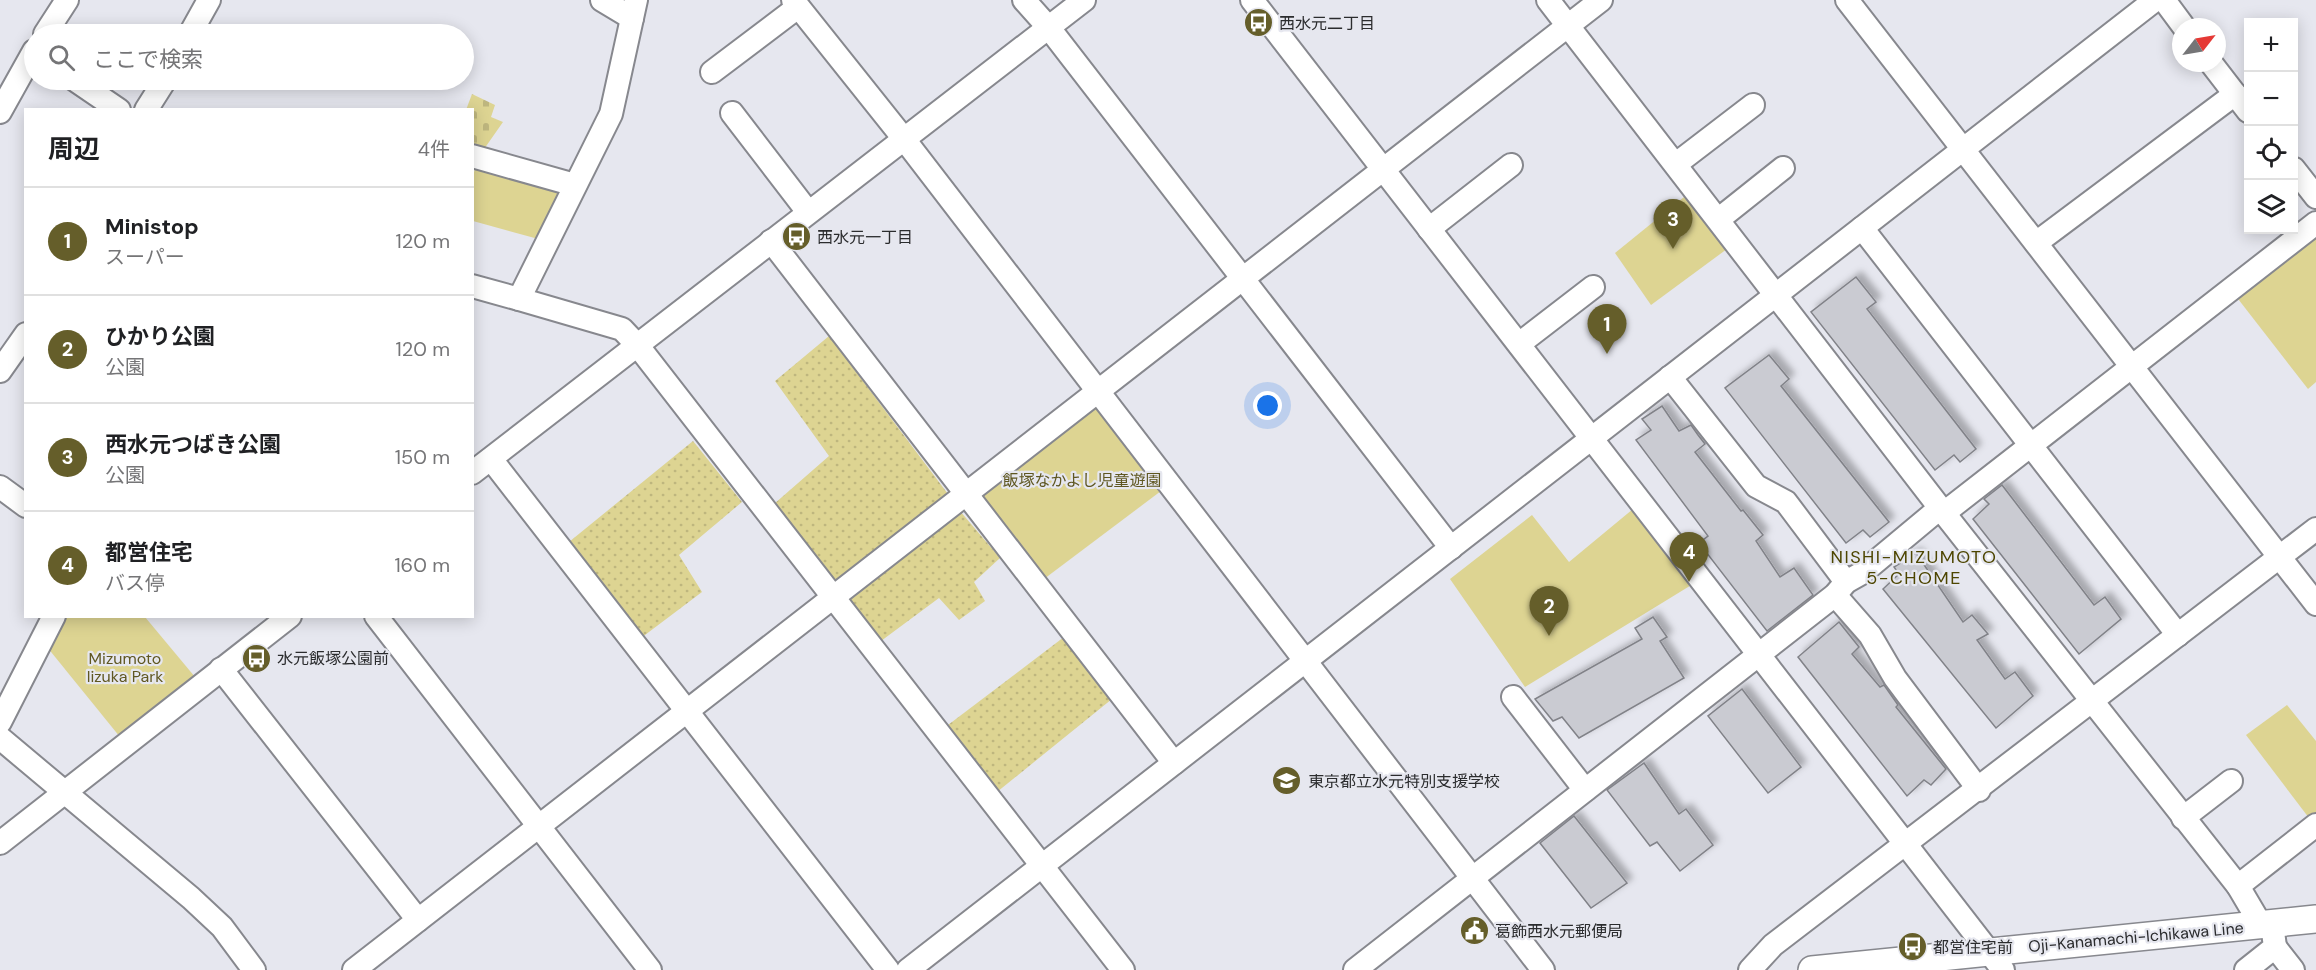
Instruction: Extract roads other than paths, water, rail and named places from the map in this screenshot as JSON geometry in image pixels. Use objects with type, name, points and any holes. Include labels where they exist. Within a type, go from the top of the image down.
[{"type":"main road","name":"Oji-Kanamachi-Ichikawa Line","points":[[1812,970],[1997,961],[2269,932],[2316,919]]},
{"type":"street","points":[[51,24],[67,0]]},
{"type":"street","points":[[195,24],[209,0]]},
{"type":"street","points":[[519,299],[611,114],[634,9],[602,0]]},
{"type":"street","points":[[1024,0],[1049,28],[1451,548]]},
{"type":"street","points":[[474,472],[1084,0]]},
{"type":"street","points":[[1252,0],[1997,961]]},
{"type":"street","points":[[1548,0],[1942,510],[2238,886],[2293,970]]},
{"type":"street","points":[[354,970],[1601,0]]},
{"type":"street","points":[[1847,0],[2316,604]]},
{"type":"street","points":[[908,970],[2155,0]]},
{"type":"street","points":[[2164,0],[2177,18]]},
{"type":"street","points":[[712,72],[795,3],[904,139],[1474,877],[1543,970]]},
{"type":"street","points":[[0,112],[24,69]]},
{"type":"street","points":[[2218,72],[2244,106]]},
{"type":"street","points":[[89,90],[115,108]]},
{"type":"street","points":[[147,108],[159,90]]},
{"type":"street","points":[[2036,243],[2235,94]]},
{"type":"street","points":[[1676,164],[1753,105]]},
{"type":"street","points":[[732,112],[808,212]]},
{"type":"street","points":[[474,157],[575,185]]},
{"type":"street","points":[[1429,229],[1511,165]]},
{"type":"street","points":[[1719,219],[1783,168]]},
{"type":"street","points":[[2298,174],[2316,197]]},
{"type":"street","points":[[1355,970],[1759,655],[1841,588],[2031,445],[2316,223]]},
{"type":"street","points":[[1862,228],[2178,634]]},
{"type":"street","points":[[771,241],[1174,763]]},
{"type":"street","points":[[474,287],[622,329],[638,346],[1123,970]]},
{"type":"street","points":[[1519,344],[1593,287]]},
{"type":"street","points":[[0,371],[24,337]]},
{"type":"street","points":[[1670,377],[1756,486],[1786,502],[1895,678],[1979,790]]},
{"type":"street","points":[[491,459],[888,970]]},
{"type":"street","points":[[0,487],[24,505]]},
{"type":"street","points":[[1750,970],[1773,945],[1979,790],[2316,529]]},
{"type":"street","points":[[0,722],[53,618]]},
{"type":"street","points":[[0,843],[287,618]]},
{"type":"street","points":[[378,618],[650,970]]},
{"type":"street","points":[[221,669],[418,920]]},
{"type":"street","points":[[1513,697],[1585,790]]},
{"type":"street","points":[[0,738],[214,920],[254,970]]},
{"type":"street","points":[[2183,818],[2231,781]]},
{"type":"street","points":[[2238,886],[2316,825]]},
{"type":"street","points":[[2246,970],[2269,932]]},
{"type":"place","name":"西水元二丁目","points":[[1258,23]]},
{"type":"place","name":"西水元一丁目","points":[[796,237]]},
{"type":"place","name":"西水元つばき公園","points":[[1673,249]]},
{"type":"place","name":"Ministop","points":[[1607,354]]},
{"type":"place","name":"都営住宅","points":[[1689,582]]},
{"type":"place","name":"ひかり公園","points":[[1549,636]]},
{"type":"place","name":"水元飯塚公園前","points":[[256,658]]},
{"type":"place","name":"東京都立水元特別支援学校","points":[[1287,781]]},
{"type":"place","name":"葛飾西水元郵便局","points":[[1474,931]]},
{"type":"place","name":"都営住宅前","points":[[1912,947]]},
{"type":"district","name":"NISHI-MIZUMOTO 5-CHOME","points":[[1914,567]]},
{"type":"park label","name":"飯塚なかよし児童遊園","points":[[1082,480]]},
{"type":"park label","name":"Mizumoto Iizuka Park","points":[[125,667]]}]
